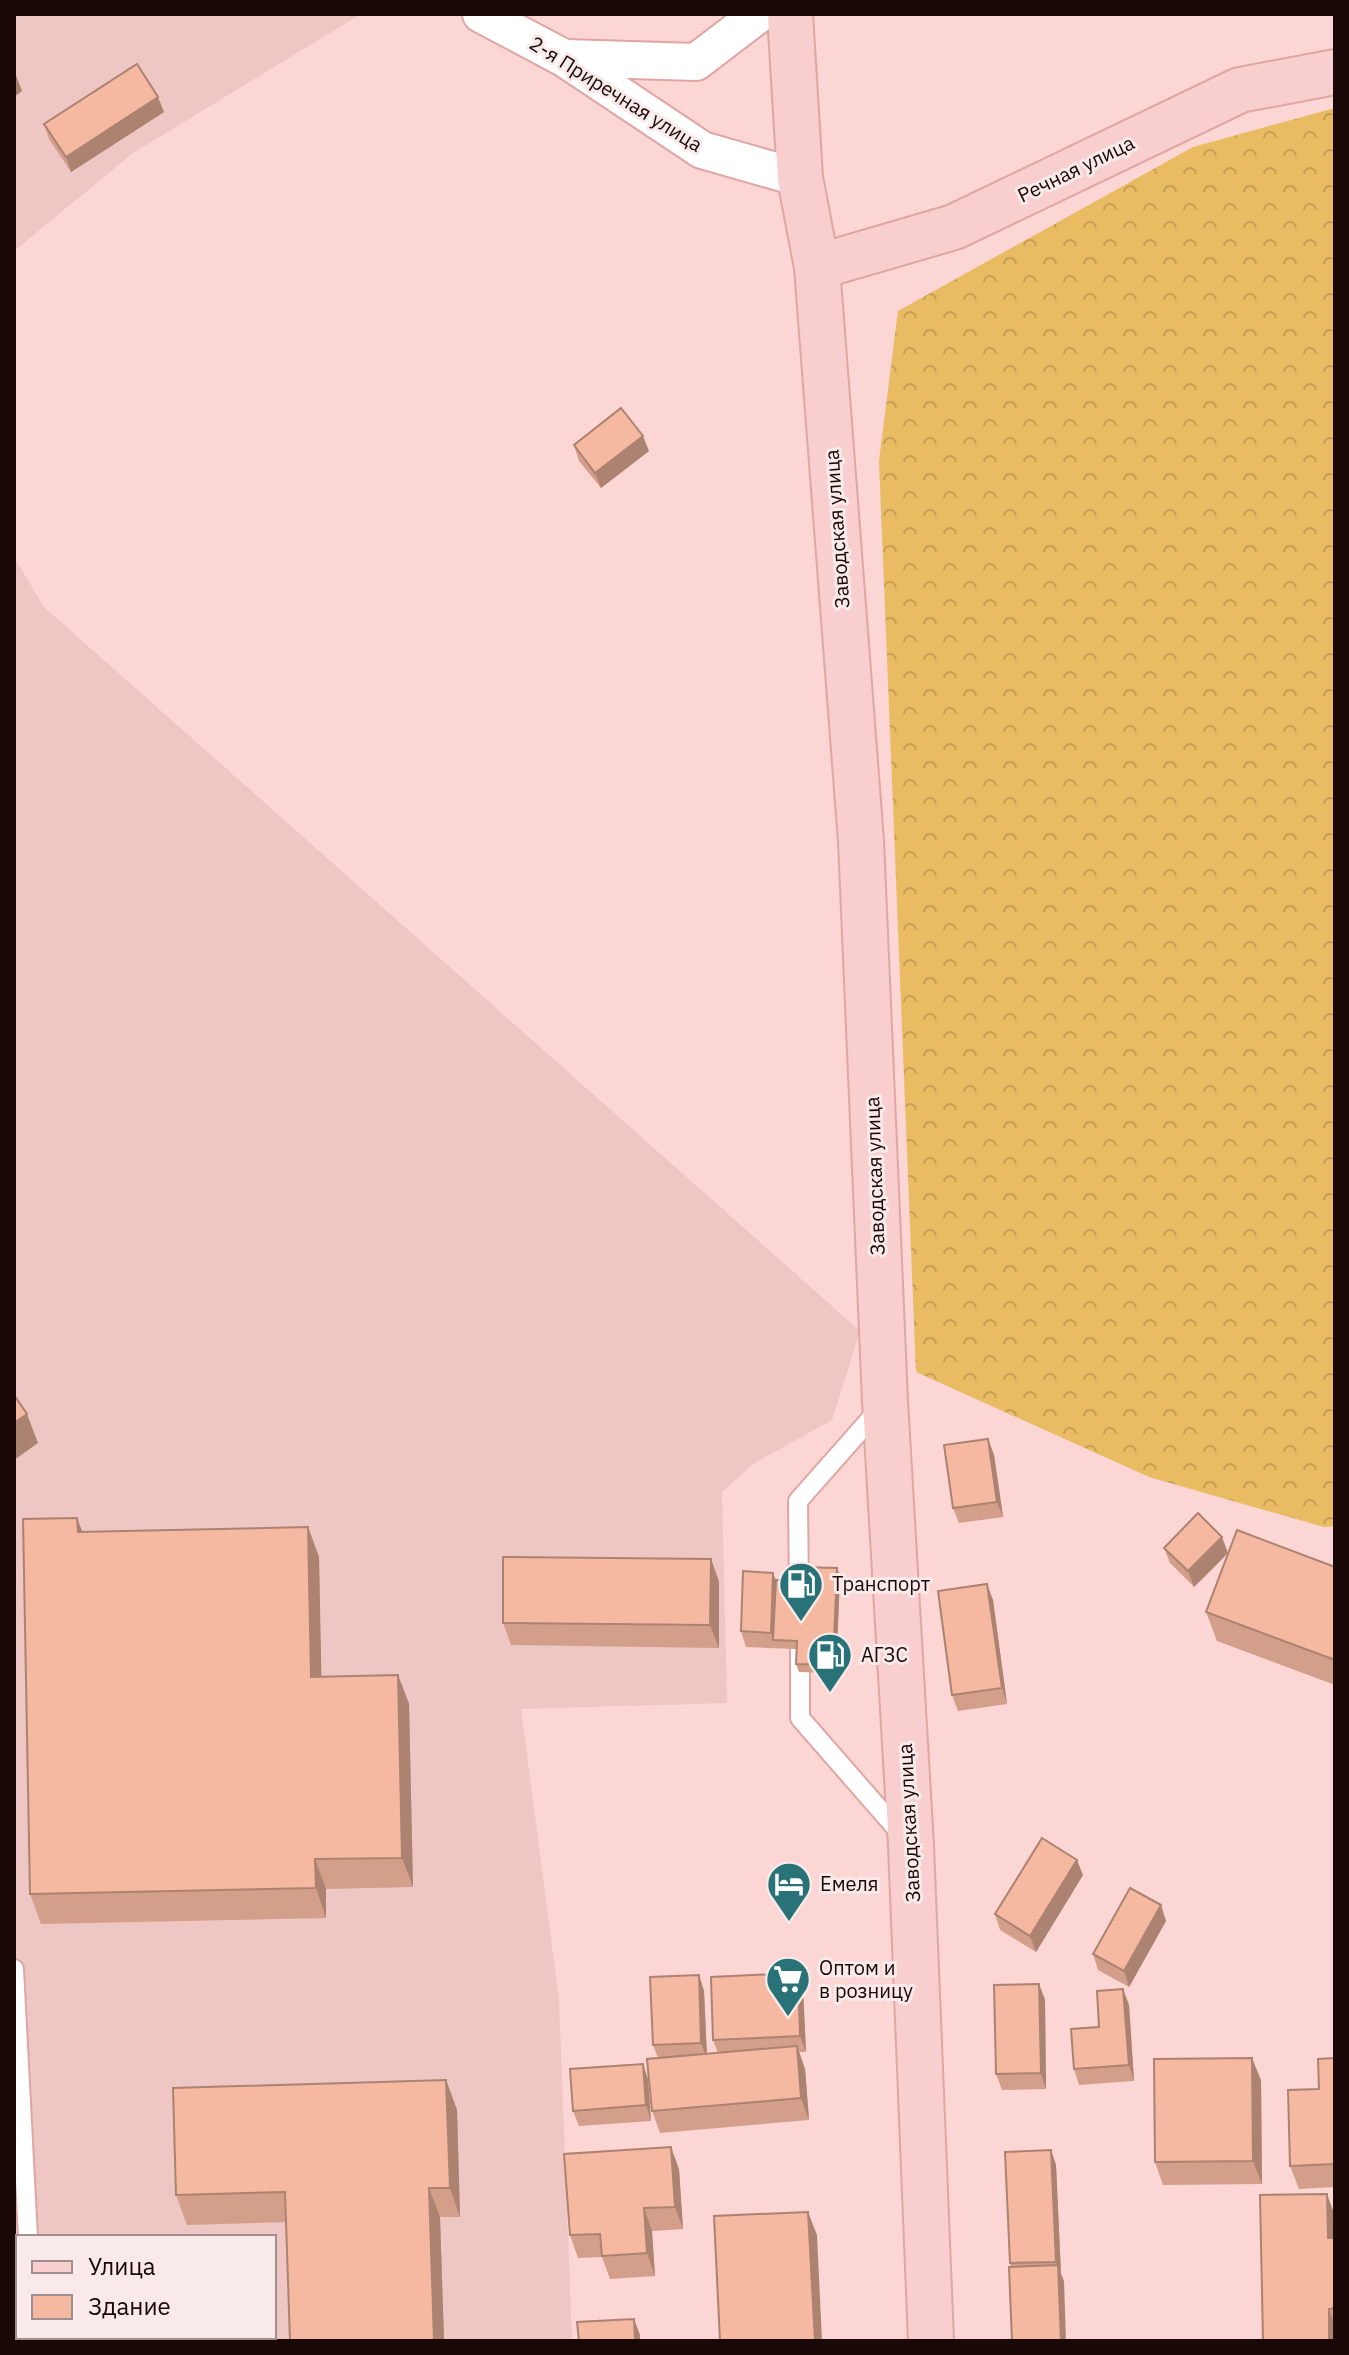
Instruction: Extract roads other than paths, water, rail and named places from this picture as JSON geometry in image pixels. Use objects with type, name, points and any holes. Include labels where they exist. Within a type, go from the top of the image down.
[{"type":"main road","name":"Заводская улица","points":[[790,14],[800,178],[817,267],[861,841],[885,1401],[911,1846],[931,2341]]},
{"type":"main road","name":"Речная улица","points":[[817,267],[954,227],[1240,90],[1335,72]]},
{"type":"street","name":"2-я Приречная улица","points":[[481,14],[564,58],[702,150],[800,178]]},
{"type":"street","points":[[564,58],[696,62],[759,14]]},
{"type":"lane","points":[[885,1401],[798,1501],[800,1718],[911,1846]]},
{"type":"lane","points":[[14,1969],[16,2059],[28,2235]]},
{"type":"place","name":"Транспорт","points":[[801,1623]]},
{"type":"place","name":"АГЗС","points":[[830,1694]]},
{"type":"place","name":"Емеля","points":[[789,1923]]},
{"type":"place","name":"Оптом и в розницу","points":[[788,2018]]}]
